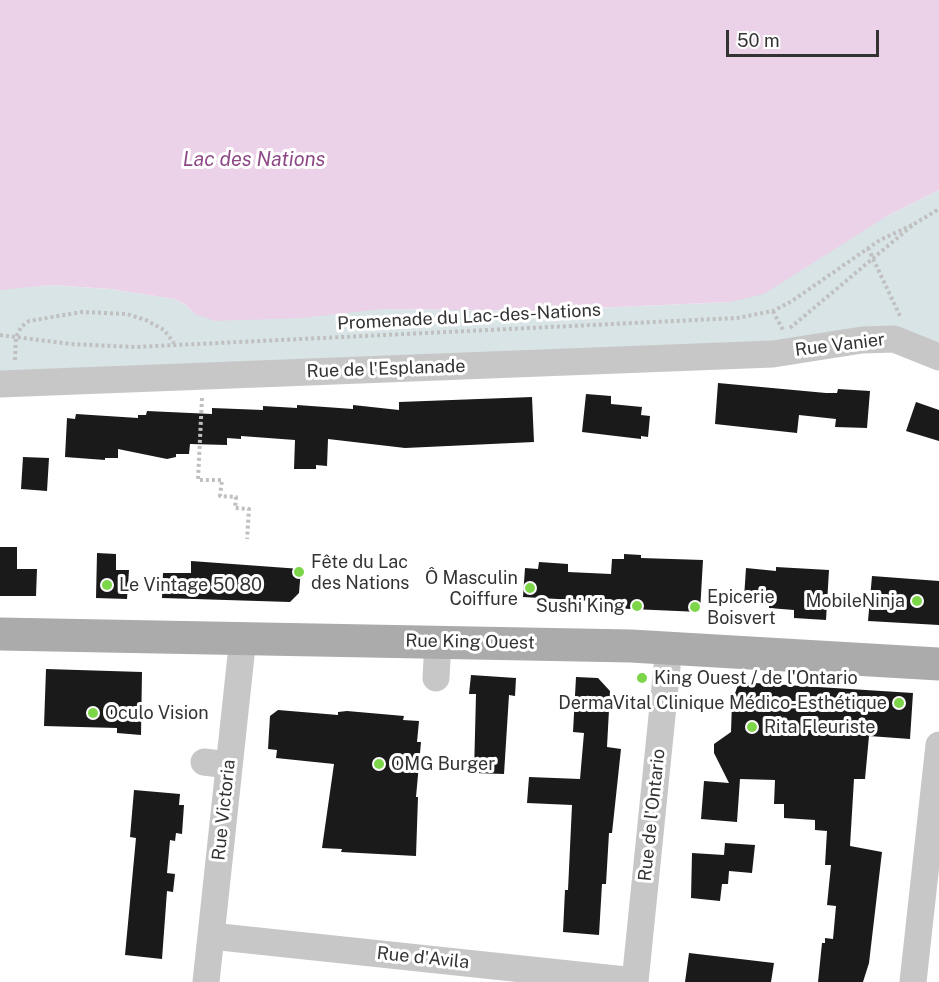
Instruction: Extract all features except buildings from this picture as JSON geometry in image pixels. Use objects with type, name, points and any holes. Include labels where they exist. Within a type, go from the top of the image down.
[{"type":"main road","name":"Rue King Ouest","points":[[0,634],[669,647],[939,664]]},
{"type":"street","name":"Rue Vanier","points":[[779,343],[894,339],[927,351]]},
{"type":"street","name":"Rue de l'Esplanade","points":[[7,384],[779,343]]},
{"type":"street","name":"Rue Victoria","points":[[206,982],[211,936],[227,880],[227,772],[243,638]]},
{"type":"street","points":[[436,678],[438,642]]},
{"type":"street","name":"Rue de l'Ontario","points":[[635,982],[669,647]]},
{"type":"street","points":[[913,982],[939,745]]},
{"type":"street","name":"Rue d'Avila","points":[[211,936],[635,982]]},
{"type":"path","points":[[779,343],[914,224],[939,209]]},
{"type":"path","name":"Promenade du Lac-des-Nations","points":[[0,335],[91,345],[135,347],[174,343],[737,318],[773,311],[814,287],[895,231],[914,224]]},
{"type":"path","points":[[868,248],[927,351]]},
{"type":"path","points":[[773,311],[779,343]]},
{"type":"path","points":[[7,384],[16,337],[21,327],[29,321],[82,312],[127,314],[146,320],[164,330],[174,343]]},
{"type":"path","points":[[202,391],[198,480],[222,480],[220,496],[236,497],[235,508],[249,509],[247,539]]},
{"type":"shaded area","points":[[939,190],[939,357],[915,346],[0,384],[0,290],[3,289],[51,285],[110,289],[175,299],[195,314],[383,309],[527,311],[730,302]]},
{"type":"water","name":"Lac des Nations","points":[[0,0],[939,0],[939,190],[887,216],[764,294],[730,302],[527,311],[382,309],[303,318],[215,321],[195,314],[175,299],[110,289],[51,285],[0,290]]},
{"type":"place","name":"Fête du Lac des Nations","points":[[299,572]]},
{"type":"place","name":"Le Vintage 50 80","points":[[107,585]]},
{"type":"place","name":"Ô Masculin Coiffure","points":[[530,588]]},
{"type":"place","name":"MobileNinja","points":[[917,601]]},
{"type":"place","name":"Sushi King","points":[[637,606]]},
{"type":"place","name":"Epicerie Boisvert","points":[[695,607]]},
{"type":"place","name":"King Ouest / de l'Ontario","points":[[642,678]]},
{"type":"place","name":"DermaVital Clinique Médico-Esthétique","points":[[899,703]]},
{"type":"place","name":"Oculo Vision","points":[[93,713]]},
{"type":"place","name":"Rita Fleuriste","points":[[752,727]]},
{"type":"place","name":"OMG Burger","points":[[379,764]]}]
